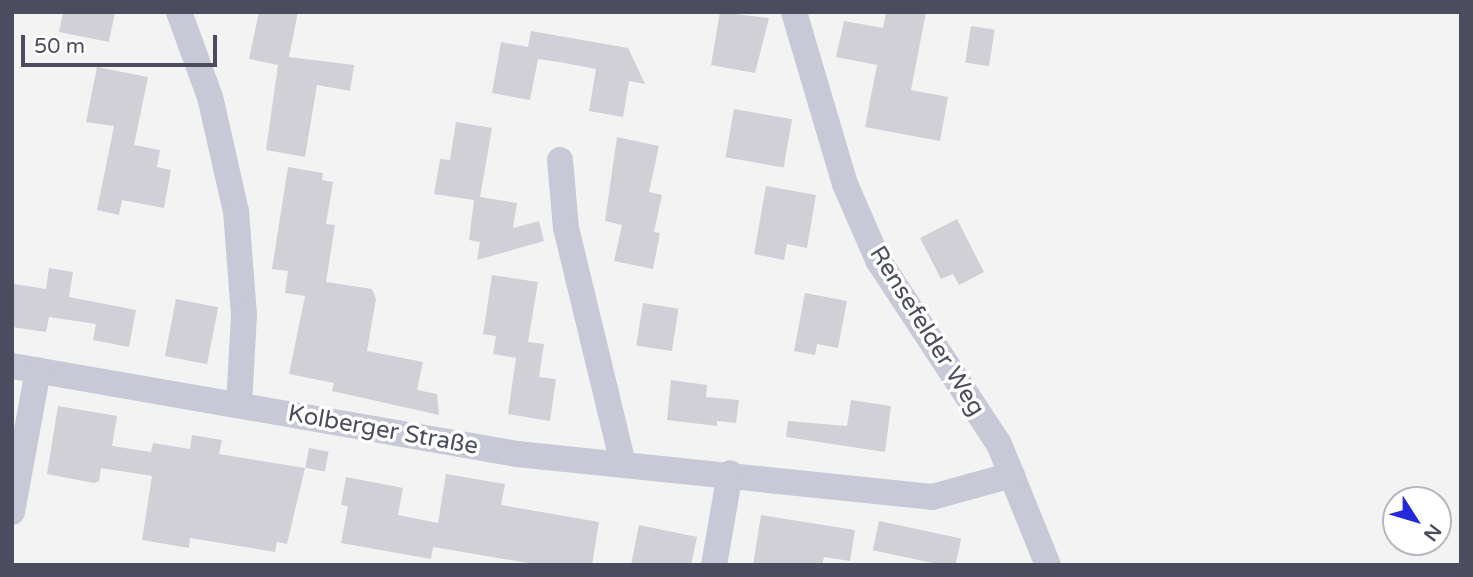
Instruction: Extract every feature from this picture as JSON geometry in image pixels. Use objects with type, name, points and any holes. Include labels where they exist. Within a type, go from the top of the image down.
[{"type":"street","points":[[179,12],[210,97],[236,211],[244,315],[239,405]]},
{"type":"street","name":"Rensefelder Weg","points":[[794,12],[845,184],[878,261],[999,444],[1048,565]]},
{"type":"street","points":[[560,160],[566,228],[623,463]]},
{"type":"street","name":"Kolberger Straße","points":[[12,366],[517,454],[730,473],[932,497],[1012,475]]},
{"type":"street","points":[[12,512],[38,370]]},
{"type":"street","points":[[714,565],[730,473]]},
{"type":"building","points":[[63,12],[115,12],[109,42],[59,32]]},
{"type":"building","points":[[259,12],[298,12],[289,57],[354,65],[350,91],[317,85],[305,157],[266,150],[278,65],[249,59]]},
{"type":"building","points":[[720,12],[769,18],[755,73],[711,65]]},
{"type":"building","points":[[886,12],[926,12],[911,90],[948,97],[940,141],[865,127],[877,65],[836,57],[844,21],[883,28]]},
{"type":"building","points":[[971,26],[995,30],[989,66],[965,63]]},
{"type":"building","points":[[531,31],[628,48],[645,84],[629,81],[623,117],[589,111],[596,69],[559,62],[538,59],[530,100],[492,93],[501,42],[528,47]]},
{"type":"building","points":[[97,67],[148,77],[134,145],[160,150],[157,167],[171,170],[164,208],[122,200],[119,215],[97,210],[114,126],[86,122]]},
{"type":"building","points":[[734,109],[792,119],[784,168],[725,157]]},
{"type":"building","points":[[456,122],[492,128],[480,197],[517,203],[513,228],[539,221],[544,241],[477,260],[480,242],[469,240],[474,200],[434,194],[440,159],[450,160]]},
{"type":"building","points":[[617,137],[659,146],[649,192],[662,195],[654,232],[660,233],[653,269],[614,261],[622,225],[605,221]]},
{"type":"building","points":[[288,167],[323,173],[322,180],[333,182],[326,224],[335,225],[326,282],[372,289],[376,299],[367,351],[423,362],[417,390],[437,394],[439,415],[332,391],[334,383],[289,374],[305,296],[285,293],[288,271],[272,269]]},
{"type":"building","points":[[766,186],[816,195],[807,248],[787,244],[784,260],[754,254]]},
{"type":"building","points":[[957,219],[984,272],[959,285],[953,274],[941,279],[920,238]]},
{"type":"building","points":[[49,268],[73,272],[69,297],[136,310],[129,347],[93,340],[96,324],[49,317],[46,332],[12,327],[14,284],[46,289]]},
{"type":"building","points":[[492,275],[538,282],[528,342],[544,344],[539,377],[556,379],[550,421],[508,414],[516,358],[493,354],[496,336],[483,334]]},
{"type":"building","points":[[805,293],[847,301],[838,348],[817,344],[815,355],[794,351]]},
{"type":"building","points":[[176,299],[218,307],[207,364],[165,356]]},
{"type":"building","points":[[643,303],[679,309],[672,351],[636,345]]},
{"type":"building","points":[[671,380],[707,385],[706,397],[739,400],[736,423],[717,421],[717,426],[667,420]]},
{"type":"building","points":[[851,400],[891,406],[885,452],[786,437],[788,421],[847,426]]},
{"type":"building","points":[[58,406],[117,416],[112,446],[151,452],[153,443],[190,449],[192,435],[222,440],[219,454],[305,468],[287,544],[277,542],[275,552],[190,538],[189,548],[142,540],[152,476],[101,468],[99,481],[94,483],[47,474]]},
{"type":"building","points":[[309,448],[329,452],[325,471],[305,468]]},
{"type":"building","points":[[446,474],[505,484],[501,505],[599,522],[592,565],[540,565],[433,547],[431,559],[341,543],[348,506],[341,505],[346,477],[403,488],[398,515],[438,523]]},
{"type":"building","points":[[761,515],[855,530],[850,561],[824,557],[822,565],[753,565]]},
{"type":"building","points":[[879,521],[961,538],[956,565],[942,565],[873,550]]},
{"type":"building","points":[[639,525],[697,537],[691,565],[631,565]]}]
